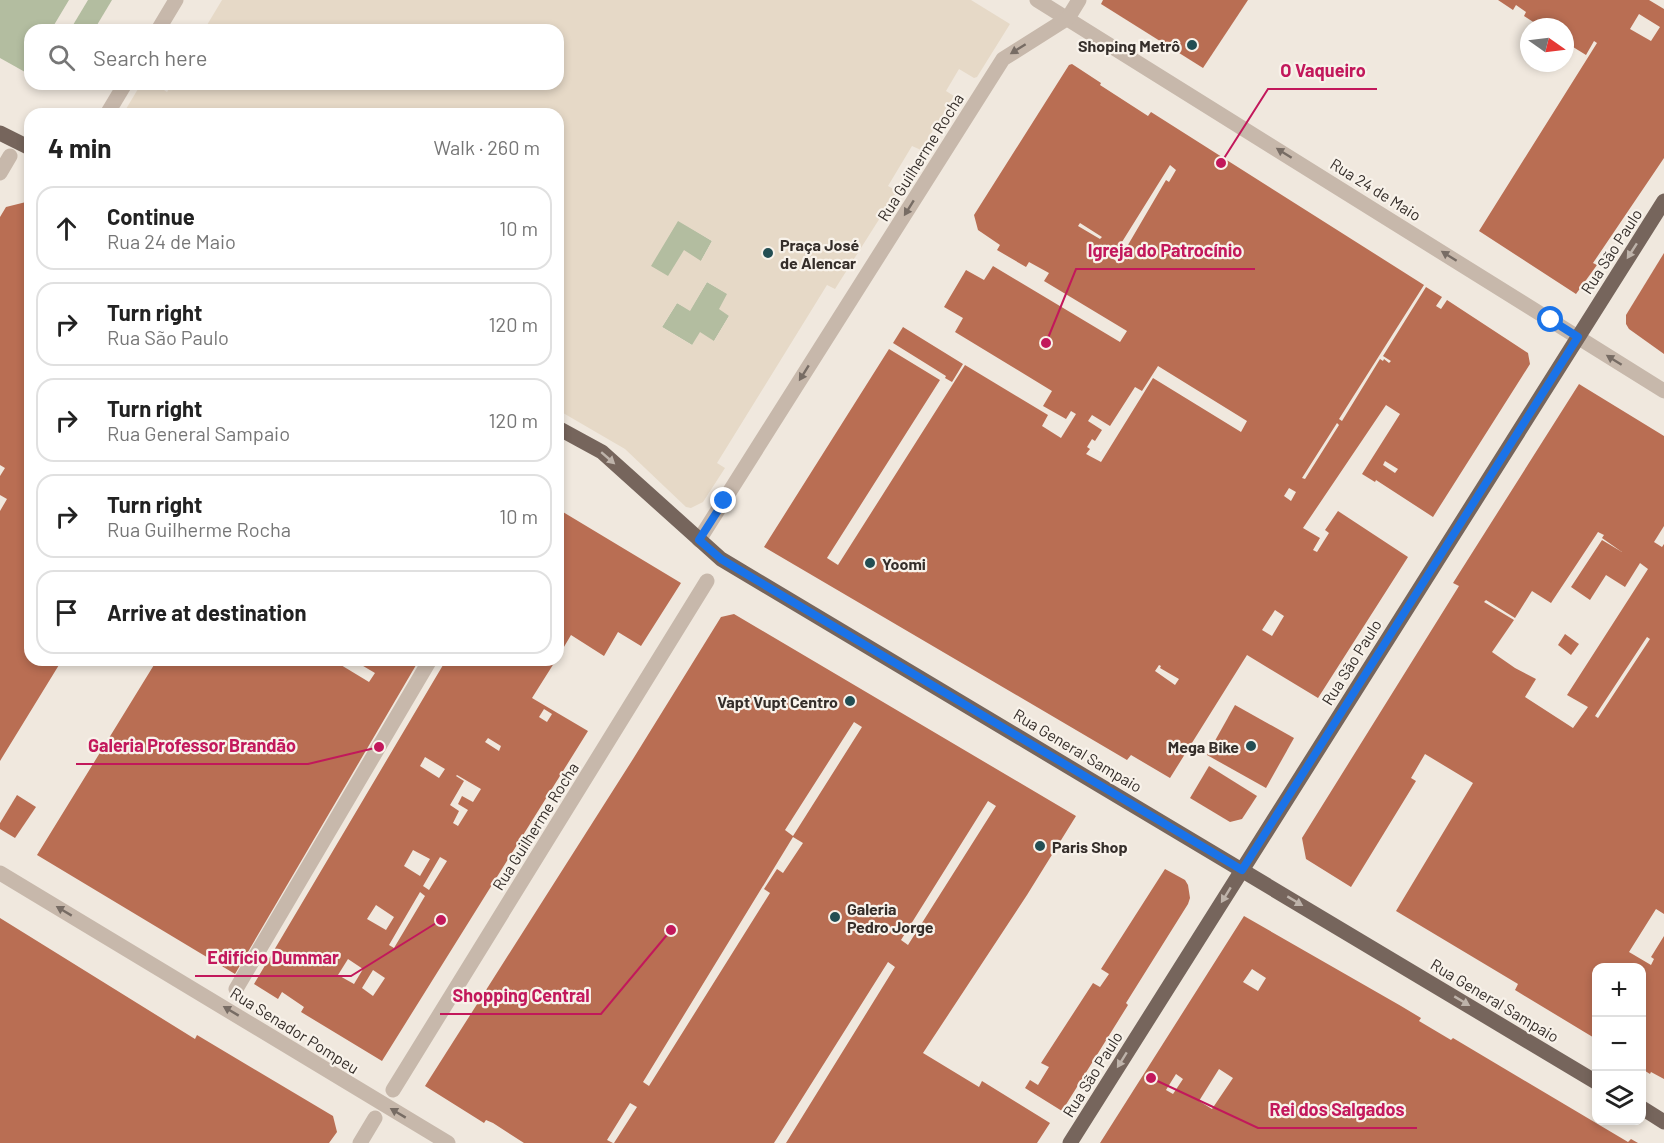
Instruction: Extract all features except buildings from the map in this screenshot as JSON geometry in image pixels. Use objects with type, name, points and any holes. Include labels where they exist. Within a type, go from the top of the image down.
[{"type":"main road","points":[[0,133],[24,145]]},
{"type":"main road","name":"Rua São Paulo","points":[[1070,1143],[1664,201]]},
{"type":"main road","name":"Rua General Sampaio","points":[[564,431],[602,452],[721,559],[1592,1080]]},
{"type":"main road","points":[[1646,1111],[1664,1122]]},
{"type":"street","points":[[162,24],[176,0]]},
{"type":"street","name":"Rua 24 de Maio","points":[[1037,0],[1664,391]]},
{"type":"street","name":"Rua Guilherme Rocha","points":[[699,540],[1003,59],[1068,18],[1079,0]]},
{"type":"street","points":[[110,108],[121,90]]},
{"type":"street","points":[[0,173],[10,156]]},
{"type":"street","name":"Rua Guilherme Rocha","points":[[393,1090],[707,581]]},
{"type":"street","points":[[239,983],[426,666]]},
{"type":"street","name":"Rua Senador Pompeu","points":[[0,873],[448,1143]]},
{"type":"street","points":[[360,1143],[375,1118]]},
{"type":"green space","points":[[0,0],[69,0],[55,24],[24,24],[24,71],[0,58]]},
{"type":"green space","points":[[88,0],[112,0],[98,24],[74,24]]},
{"type":"green space","points":[[678,220],[712,241],[701,261],[668,277],[650,266]]},
{"type":"green space","points":[[707,282],[728,294],[729,316],[714,341],[692,345],[662,327],[677,303],[690,310]]},
{"type":"shaded area","name":"Praça José de Alencar","points":[[222,0],[971,0],[1010,24],[977,77],[974,78],[959,69],[946,91],[954,96],[921,150],[912,146],[888,186],[897,191],[835,289],[827,285],[717,463],[725,468],[703,502],[691,508],[686,507],[625,449],[564,413],[564,108],[127,108],[137,90],[167,92],[168,90],[564,90],[564,24],[208,24]],"holes":[[[678,221],[712,241],[701,261],[684,250],[668,276],[651,266]],[[707,282],[727,294],[719,309],[729,316],[714,341],[700,332],[692,345],[662,327],[677,303],[690,311]]]},
{"type":"place","name":"Shoping Metrô","points":[[1192,45]]},
{"type":"place","name":"O Vaqueiro","points":[[1221,163]]},
{"type":"place","name":"Praça José de Alencar","points":[[768,253]]},
{"type":"place","name":"Igreja do Patrocínio","points":[[1046,343]]},
{"type":"place","name":"Yoomi","points":[[870,563]]},
{"type":"place","name":"Vapt Vupt Centro","points":[[850,701]]},
{"type":"place","name":"Mega Bike","points":[[1251,746]]},
{"type":"place","name":"Galeria Professor Brandão","points":[[379,747]]},
{"type":"place","name":"Paris Shop","points":[[1040,846]]},
{"type":"place","name":"Galeria Pedro Jorge","points":[[835,917]]},
{"type":"place","name":"Edifício Dummar","points":[[441,920]]},
{"type":"place","name":"Shopping Central","points":[[671,930]]},
{"type":"place","name":"Rei dos Salgados","points":[[1151,1078]]},
{"type":"route","points":[[724,501],[699,540],[721,559],[1242,870],[1578,337],[1551,320]]}]
